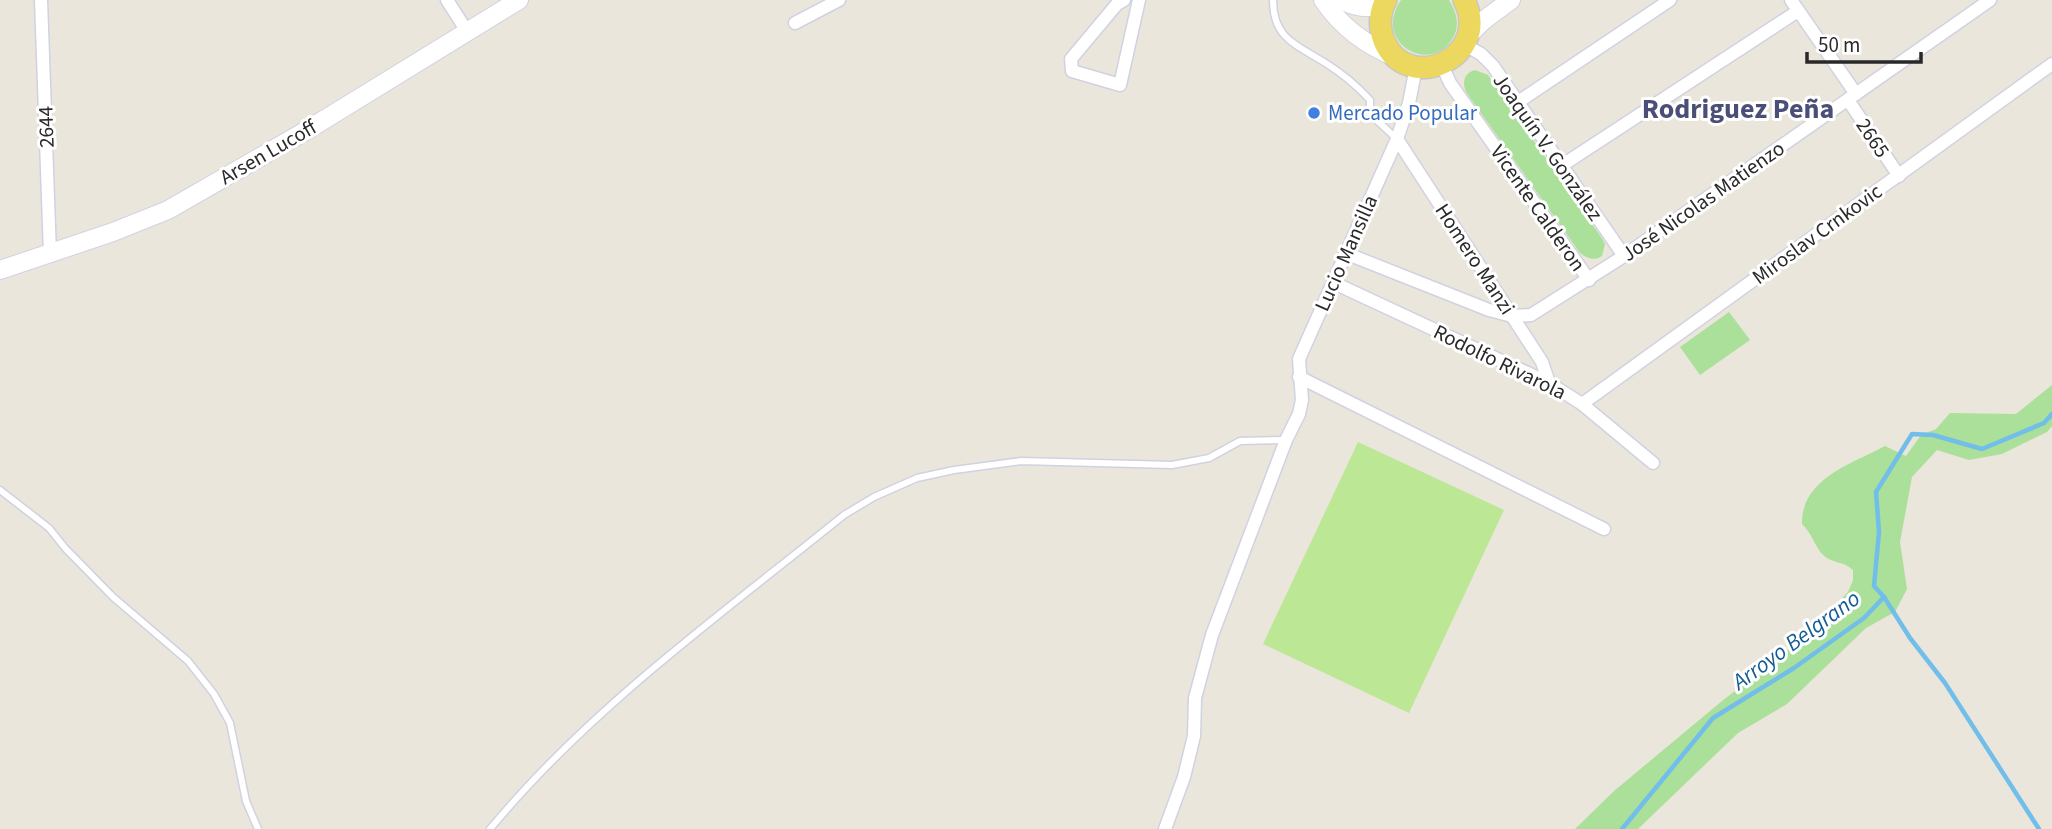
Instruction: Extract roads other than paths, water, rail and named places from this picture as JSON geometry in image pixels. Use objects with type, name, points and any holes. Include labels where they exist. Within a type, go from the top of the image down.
[{"type":"main road","points":[[1385,1],[1380,18],[1381,33],[1387,47],[1397,58],[1416,67],[1442,65],[1459,53],[1467,40],[1471,22],[1464,0]]},
{"type":"street","name":"2644","points":[[41,0],[50,254]]},
{"type":"street","points":[[447,0],[468,33]]},
{"type":"street","name":"Arsen Lucoff","points":[[0,270],[113,232],[168,210],[309,129],[519,0]]},
{"type":"street","points":[[795,23],[839,0]]},
{"type":"street","points":[[1124,0],[1117,4],[1071,59],[1072,71],[1120,85],[1139,0]]},
{"type":"street","points":[[1323,0],[1339,21],[1357,37],[1397,58]]},
{"type":"street","points":[[1341,0],[1359,7],[1375,7],[1385,1]]},
{"type":"street","points":[[1467,40],[1485,20],[1511,0]]},
{"type":"street","points":[[1518,102],[1670,0]]},
{"type":"street","name":"José Nicolas Matienzo","points":[[1513,316],[1531,314],[1589,280],[1990,0]]},
{"type":"street","points":[[1561,166],[1795,5]]},
{"type":"street","name":"2665","points":[[1795,5],[1899,176]]},
{"type":"street","name":"Joaquín V. González","points":[[1467,40],[1487,60],[1518,102],[1624,256]]},
{"type":"street","name":"Miroslav Crnkovic","points":[[1582,404],[2052,64]]},
{"type":"street","name":"Vicente Calderon","points":[[1442,65],[1450,83],[1589,280]]},
{"type":"street","name":"Lucio Mansilla","points":[[1165,829],[1184,777],[1191,746],[1195,698],[1212,635],[1286,440],[1299,414],[1302,400],[1299,359],[1397,139],[1409,103],[1416,67]]},
{"type":"street","name":"Homero Manzi","points":[[1397,139],[1542,362],[1549,383]]},
{"type":"street","name":"Rodolfo Rivarola","points":[[1345,253],[1469,303],[1513,316]]},
{"type":"street","name":"Rodolfo Rivarola","points":[[1334,283],[1549,383],[1582,404],[1653,463]]},
{"type":"street","points":[[1299,377],[1604,529]]},
{"type":"lane","points":[[1273,0],[1276,24],[1286,38],[1352,82],[1370,100],[1370,114],[1397,139]]},
{"type":"lane","points":[[490,829],[603,711],[844,515],[874,497],[917,478],[989,464],[1021,461],[1172,465],[1209,458],[1240,441],[1286,440]]},
{"type":"lane","points":[[0,490],[50,528],[65,548],[113,597],[188,661],[214,694],[230,723],[246,801],[258,829]]},
{"type":"waterway","name":"Arroyo Belgrano","points":[[1622,829],[1713,718],[1794,668],[1864,618],[1884,597],[1874,586],[1879,532],[1876,492],[1912,434],[1933,435],[1982,449],[2044,423],[2052,414]]},
{"type":"waterway","points":[[1884,597],[1910,638],[1945,683],[2039,829]]},
{"type":"place","name":"Mercado Popular","points":[[1314,113]]},
{"type":"district","name":"Rodriguez Peña","points":[[1738,109]]}]
